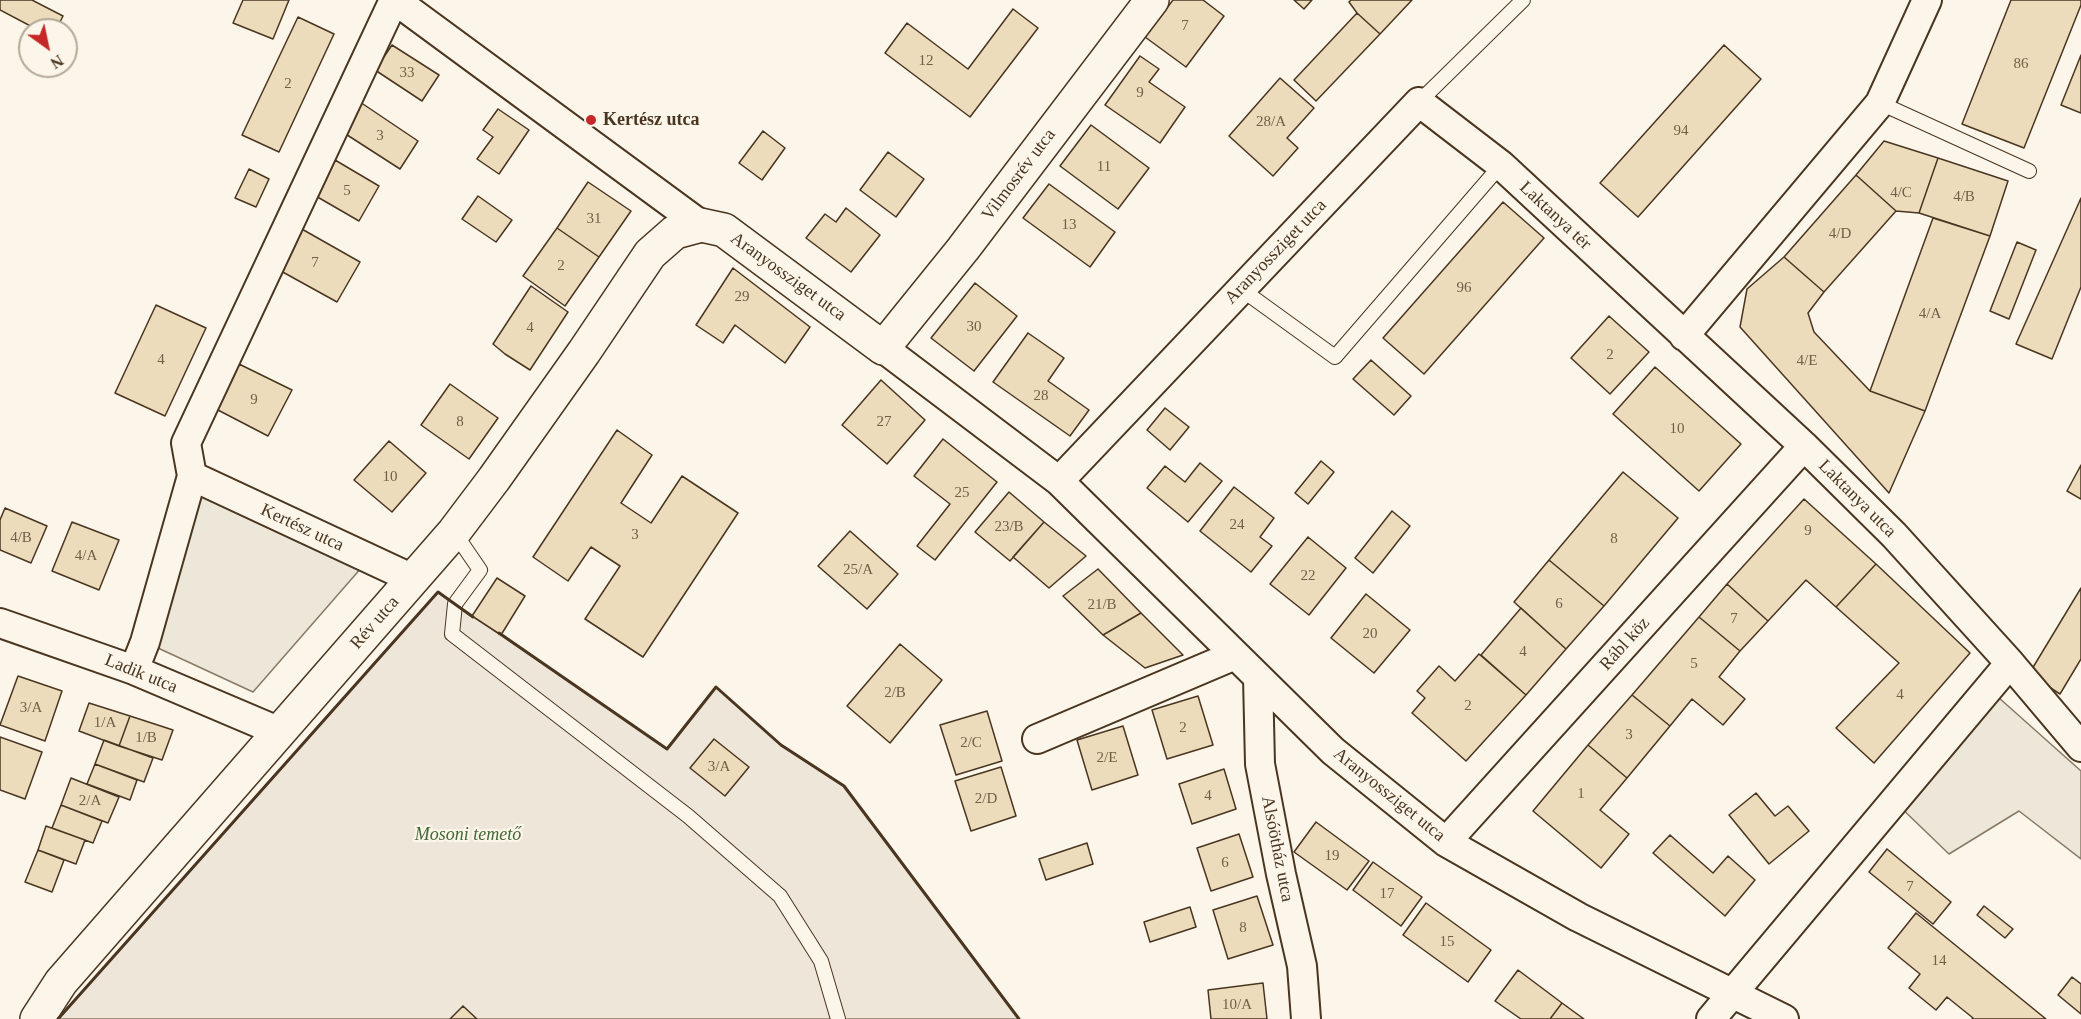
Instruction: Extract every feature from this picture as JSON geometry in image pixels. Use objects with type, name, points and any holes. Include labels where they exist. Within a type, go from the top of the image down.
[{"type":"main road","name":"Vilmosrév utca","points":[[883,348],[963,249],[1152,0]]},
{"type":"main road","name":"Aranyossziget utca","points":[[701,225],[724,230],[883,348]]},
{"type":"main road","name":"Rév utca","points":[[37,1019],[61,982],[454,532],[495,479],[650,254],[675,232],[701,225]]},
{"type":"street","name":"Aranyossziget utca","points":[[394,0],[701,225]]},
{"type":"street","points":[[134,670],[145,642],[192,476],[186,443],[394,0]]},
{"type":"street","points":[[1684,336],[1880,103],[1927,0]]},
{"type":"street","name":"Aranyossziget utca","points":[[1059,481],[1419,102]]},
{"type":"street","name":"Laktanya tér","points":[[1419,102],[1501,165],[1684,336]]},
{"type":"street","name":"Laktanya utca","points":[[1684,336],[1804,446],[1894,535],[2010,663],[2081,747]]},
{"type":"street","name":"Aranyossziget utca","points":[[883,348],[1059,481],[1333,751],[1446,842],[1578,917],[1784,1019]]},
{"type":"street","name":"Rábl köz","points":[[1446,842],[1804,446]]},
{"type":"street","name":"Kertész utca","points":[[192,476],[413,579]]},
{"type":"street","name":"Ladik utca","points":[[0,623],[134,670],[280,732]]},
{"type":"street","points":[[1037,739],[1235,655]]},
{"type":"street","points":[[1711,1019],[2010,663]]},
{"type":"street","name":"Alsóötház utca","points":[[1258,678],[1260,764],[1281,874],[1302,966],[1306,1019]]},
{"type":"lane","points":[[1419,102],[1523,0]]},
{"type":"lane","points":[[1880,103],[2029,171]]},
{"type":"lane","points":[[1241,289],[1335,357],[1501,165]]},
{"type":"lane","points":[[454,532],[480,570],[455,604],[452,634],[688,816],[780,896],[821,961],[838,1019]]},
{"type":"green space","name":"Mosoni temető","points":[[438,592],[667,749],[716,687],[781,745],[844,786],[1019,1019],[58,1019]]},
{"type":"shaded area","points":[[192,476],[369,559],[253,692],[145,642]]},
{"type":"shaded area","points":[[1989,689],[2081,771],[2081,859],[2019,811],[1949,854],[1894,801]]},
{"type":"building","points":[[0,0],[32,0],[63,16],[62,18],[18,19],[0,10]]},
{"type":"building","points":[[243,0],[289,0],[273,39],[233,23]]},
{"type":"building","points":[[1173,0],[1203,0],[1224,16],[1186,67],[1145,37]]},
{"type":"building","points":[[1294,0],[1312,0],[1304,9]]},
{"type":"building","points":[[1351,0],[1412,0],[1380,34],[1357,13],[1349,2]]},
{"type":"building","points":[[2011,0],[2081,0],[2024,148],[1962,124]]},
{"type":"building","points":[[1013,9],[1038,28],[970,117],[885,53],[907,23],[968,69]]},
{"type":"building","points":[[1357,13],[1380,34],[1316,101],[1294,80]]},
{"type":"building","points":[[298,17],[334,34],[279,152],[242,135]]},
{"type":"building","points":[[392,45],[439,75],[422,101],[375,70]]},
{"type":"building","points":[[1724,45],[1761,79],[1638,217],[1600,183]]},
{"type":"building","points":[[2081,55],[2081,113],[2061,105]]},
{"type":"building","points":[[1140,56],[1159,69],[1149,82],[1185,107],[1160,143],[1105,105]]},
{"type":"building","points":[[1280,78],[1314,108],[1287,138],[1298,148],[1273,176],[1229,136]]},
{"type":"building","points":[[360,102],[418,141],[400,169],[341,131]]},
{"type":"building","points":[[498,109],[529,130],[499,174],[477,159],[493,137],[483,130]]},
{"type":"building","points":[[1091,125],[1149,168],[1118,209],[1060,166]]},
{"type":"building","points":[[763,131],[785,148],[762,180],[739,163]]},
{"type":"building","points":[[1884,141],[1938,158],[1919,213],[1896,211],[1856,175]]},
{"type":"building","points":[[888,152],[924,179],[896,217],[860,190]]},
{"type":"building","points":[[1938,158],[2008,181],[1990,236],[1919,213]]},
{"type":"building","points":[[335,160],[379,186],[359,221],[314,195]]},
{"type":"building","points":[[249,169],[269,179],[256,207],[235,198]]},
{"type":"building","points":[[1856,175],[1896,211],[1824,292],[1784,257]]},
{"type":"building","points":[[588,182],[631,211],[599,257],[557,228]]},
{"type":"building","points":[[1049,184],[1115,232],[1090,267],[1023,218]]},
{"type":"building","points":[[478,196],[512,220],[496,242],[462,219]]},
{"type":"building","points":[[2081,198],[2081,287],[2052,359],[2016,344]]},
{"type":"building","points":[[1503,202],[1544,238],[1424,374],[1383,338]]},
{"type":"building","points":[[846,208],[880,235],[851,272],[806,238],[825,214],[836,222]]},
{"type":"building","points":[[1933,218],[1990,236],[1925,411],[1870,391]]},
{"type":"building","points":[[293,224],[360,262],[337,302],[270,265]]},
{"type":"building","points":[[557,228],[599,257],[565,306],[523,276]]},
{"type":"building","points":[[2017,242],[2036,250],[2009,319],[1990,311]]},
{"type":"building","points":[[1784,257],[1824,292],[1808,313],[1814,332],[1870,391],[1925,411],[1889,493],[1740,327],[1747,289]]},
{"type":"building","points":[[733,268],[810,327],[785,363],[735,325],[723,343],[696,325]]},
{"type":"building","points":[[975,283],[1017,316],[974,371],[931,338]]},
{"type":"building","points":[[531,286],[568,312],[530,370],[493,344]]},
{"type":"building","points":[[156,305],[206,328],[165,416],[115,393]]},
{"type":"building","points":[[1609,316],[1649,352],[1610,394],[1571,358]]},
{"type":"building","points":[[1028,333],[1064,358],[1048,381],[1089,410],[1070,436],[993,382]]},
{"type":"building","points":[[1371,360],[1411,396],[1394,415],[1353,379]]},
{"type":"building","points":[[239,364],[292,390],[268,436],[216,409]]},
{"type":"building","points":[[1655,367],[1741,444],[1699,491],[1613,414]]},
{"type":"building","points":[[881,380],[925,420],[887,464],[842,425]]},
{"type":"building","points":[[450,384],[498,418],[469,459],[421,425]]},
{"type":"building","points":[[1165,408],[1189,427],[1170,450],[1147,430]]},
{"type":"building","points":[[617,430],[652,455],[621,503],[651,523],[682,476],[738,513],[643,657],[585,619],[620,566],[591,547],[568,581],[533,557]]},
{"type":"building","points":[[943,439],[997,482],[935,560],[917,546],[950,504],[914,476]]},
{"type":"building","points":[[389,441],[426,473],[392,512],[354,480]]},
{"type":"building","points":[[1321,461],[1334,472],[1308,504],[1295,493]]},
{"type":"building","points":[[1200,463],[1222,481],[1188,522],[1147,488],[1165,466],[1185,482]]},
{"type":"building","points":[[2081,465],[2081,499],[2067,491]]},
{"type":"building","points":[[1623,472],[1678,518],[1604,606],[1549,560]]},
{"type":"building","points":[[1234,487],[1274,518],[1260,537],[1272,546],[1251,572],[1200,531]]},
{"type":"building","points":[[1009,492],[1044,522],[1010,561],[975,532]]},
{"type":"building","points":[[1804,499],[1876,564],[1836,607],[1806,580],[1768,621],[1727,584]]},
{"type":"building","points":[[5,508],[47,526],[31,563],[0,550],[0,520]]},
{"type":"building","points":[[1392,511],[1410,526],[1373,573],[1355,558]]},
{"type":"building","points":[[72,522],[119,540],[99,590],[52,571]]},
{"type":"building","points":[[1044,522],[1086,556],[1049,588],[1013,557]]},
{"type":"building","points":[[850,531],[898,574],[867,609],[818,566]]},
{"type":"building","points":[[1308,537],[1346,568],[1309,615],[1270,584]]},
{"type":"building","points":[[1549,560],[1604,606],[1566,649],[1514,602]]},
{"type":"building","points":[[1876,564],[1970,653],[1874,763],[1836,728],[1899,663],[1836,607]]},
{"type":"building","points":[[1098,569],[1141,613],[1103,635],[1063,596]]},
{"type":"building","points":[[497,578],[525,596],[501,635],[472,616]]},
{"type":"building","points":[[1727,584],[1768,621],[1740,651],[1699,617]]},
{"type":"building","points":[[2081,588],[2081,659],[2060,694],[2029,674]]},
{"type":"building","points":[[1366,594],[1410,630],[1374,673],[1331,638]]},
{"type":"building","points":[[1521,608],[1566,649],[1526,695],[1481,655]]},
{"type":"building","points":[[1141,613],[1183,655],[1145,668],[1103,635]]},
{"type":"building","points":[[1699,617],[1740,651],[1719,677],[1745,699],[1723,725],[1692,699],[1670,726],[1632,695]]},
{"type":"building","points":[[900,644],[942,680],[890,743],[847,706]]},
{"type":"building","points":[[1479,654],[1526,695],[1466,761],[1412,713],[1425,698],[1417,691],[1439,666],[1455,681]]},
{"type":"building","points":[[18,676],[62,691],[45,741],[0,725]]},
{"type":"building","points":[[1632,695],[1670,726],[1627,778],[1588,745]]},
{"type":"building","points":[[1198,696],[1213,745],[1167,759],[1152,710]]},
{"type":"building","points":[[89,703],[130,716],[119,746],[79,731]]},
{"type":"building","points":[[987,711],[1002,761],[956,775],[940,725]]},
{"type":"building","points":[[130,716],[173,730],[162,760],[119,746]]},
{"type":"building","points":[[1123,726],[1138,775],[1092,790],[1077,740]]},
{"type":"building","points":[[0,737],[42,752],[25,799],[0,790]]},
{"type":"building","points":[[714,739],[749,767],[725,796],[690,768]]},
{"type":"building","points":[[104,740],[153,758],[144,782],[95,764]]},
{"type":"building","points":[[1588,745],[1627,778],[1600,810],[1629,834],[1601,868],[1533,811]]},
{"type":"building","points":[[95,764],[137,780],[130,800],[87,784]]},
{"type":"building","points":[[1001,767],[1016,816],[971,831],[955,781]]},
{"type":"building","points":[[1224,769],[1236,809],[1192,824],[1179,784]]},
{"type":"building","points":[[71,778],[119,797],[108,823],[61,805]]},
{"type":"building","points":[[1756,793],[1775,816],[1788,806],[1809,831],[1769,864],[1729,815]]},
{"type":"building","points":[[61,805],[102,821],[93,843],[52,828]]},
{"type":"building","points":[[1316,822],[1369,861],[1347,890],[1294,852]]},
{"type":"building","points":[[46,826],[85,840],[76,864],[38,850]]},
{"type":"building","points":[[1239,834],[1253,877],[1211,891],[1197,848]]},
{"type":"building","points":[[1670,835],[1713,873],[1728,856],[1755,880],[1725,916],[1653,853]]},
{"type":"building","points":[[1087,843],[1093,864],[1046,880],[1039,859]]},
{"type":"building","points":[[1887,849],[1951,902],[1933,924],[1869,872]]},
{"type":"building","points":[[38,850],[64,860],[52,892],[25,882]]},
{"type":"building","points":[[1373,862],[1422,897],[1401,926],[1353,890]]},
{"type":"building","points":[[1257,896],[1273,945],[1228,959],[1213,910]]},
{"type":"building","points":[[1426,903],[1491,950],[1468,982],[1403,935]]},
{"type":"building","points":[[1984,906],[2013,929],[2005,938],[1977,915]]},
{"type":"building","points":[[1190,907],[1196,927],[1150,942],[1144,922]]},
{"type":"building","points":[[1916,913],[2046,1019],[1972,1019],[1947,997],[1936,1010],[1909,988],[1920,974],[1888,948]]},
{"type":"building","points":[[1518,970],[1562,1003],[1550,1019],[1521,1019],[1495,1001]]},
{"type":"building","points":[[2072,977],[2081,984],[2081,1014],[2058,995]]},
{"type":"building","points":[[1263,983],[1267,1019],[1211,1019],[1208,990]]},
{"type":"building","points":[[1562,1003],[1584,1019],[1550,1019]]},
{"type":"building","points":[[463,1006],[477,1019],[450,1019]]},
{"type":"wall","points":[[58,1019],[438,592],[473,617]]},
{"type":"wall","points":[[499,633],[667,749],[716,687],[781,745],[844,786],[1019,1019]]},
{"type":"place","name":"Kertész utca","points":[[591,120]]}]
